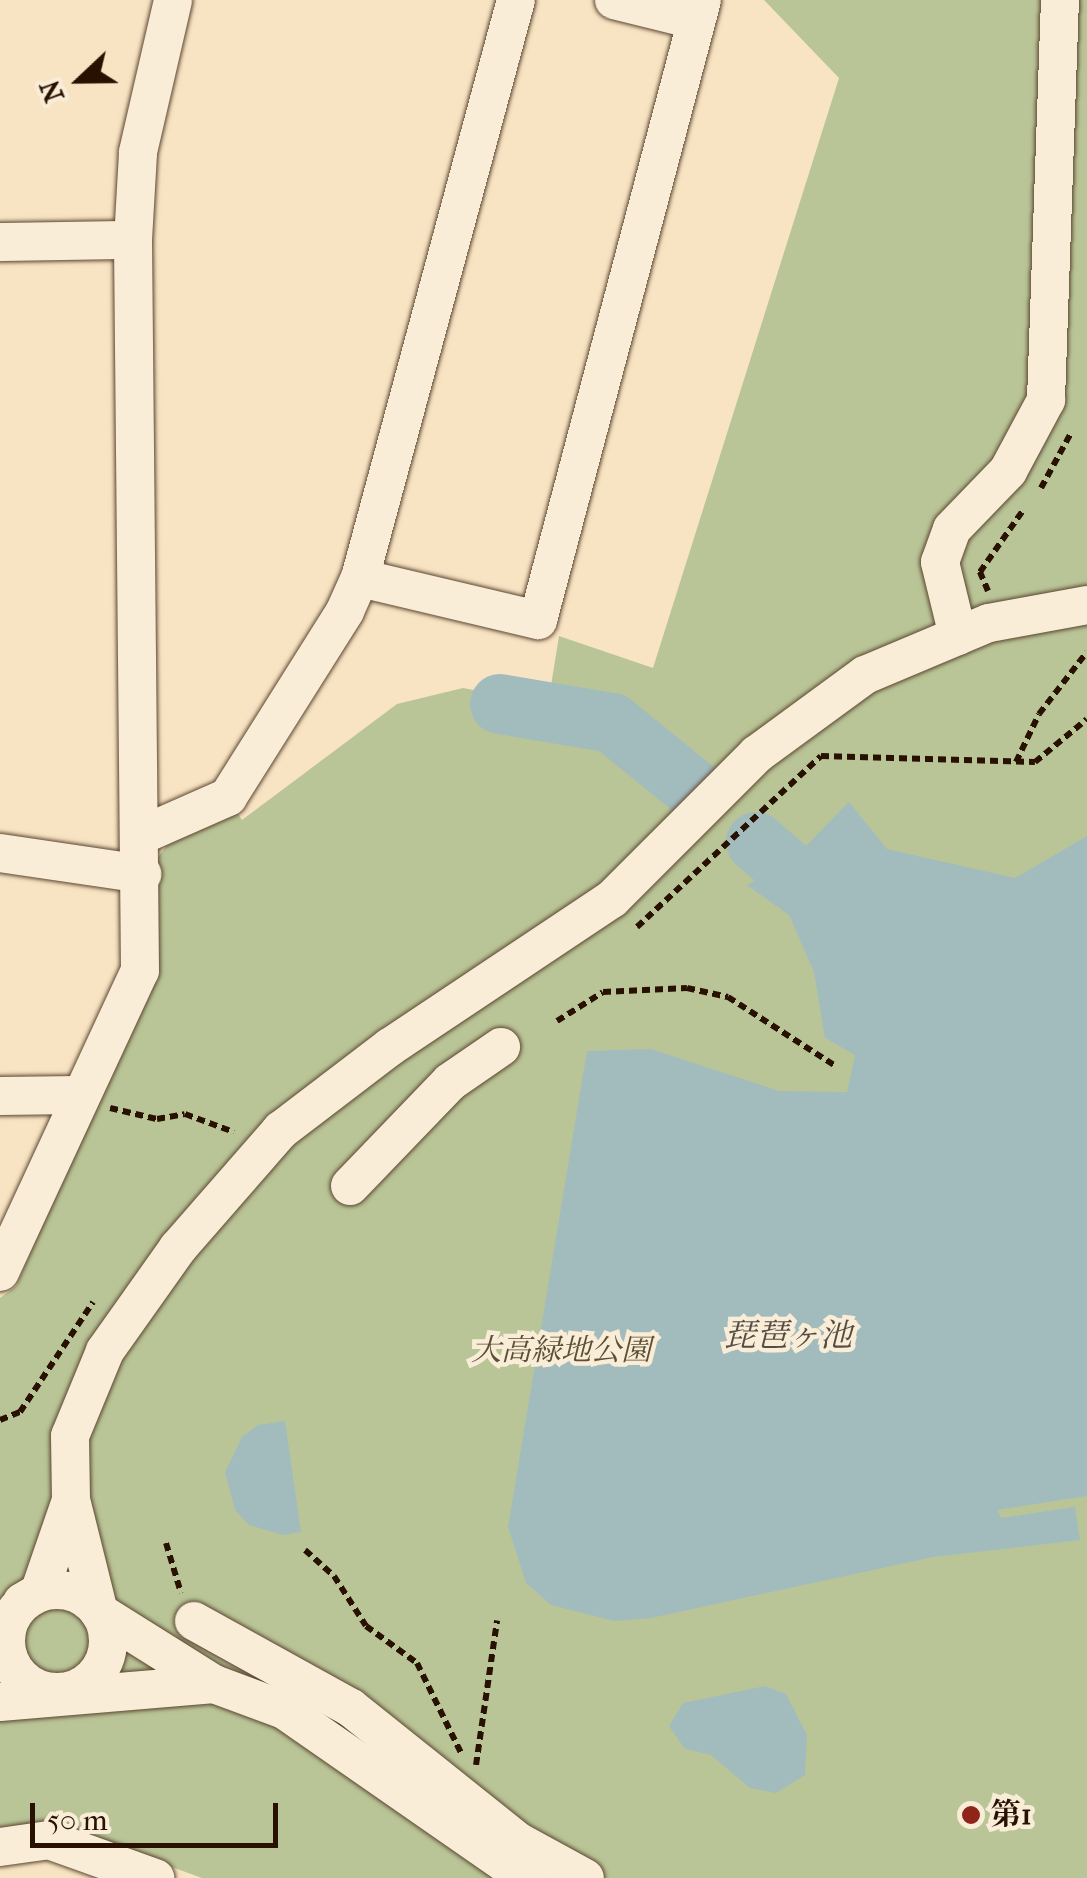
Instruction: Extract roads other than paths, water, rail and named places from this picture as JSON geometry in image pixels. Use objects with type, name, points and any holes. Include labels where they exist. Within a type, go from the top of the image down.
[{"type":"street","points":[[0,1272],[78,1094],[140,971],[142,835],[132,240],[138,152],[173,0]]},
{"type":"street","points":[[142,835],[228,797],[360,578],[516,0]]},
{"type":"street","points":[[360,578],[538,620],[698,10],[614,0]]},
{"type":"street","points":[[958,636],[940,562],[952,528],[1008,471],[1046,400],[1060,0]]},
{"type":"street","points":[[0,242],[132,240]]},
{"type":"street","points":[[0,1702],[69,1692],[97,1674],[105,1660],[109,1644],[71,1500],[70,1436],[105,1351],[178,1248],[281,1130],[390,1047],[612,899],[757,754],[849,686],[989,623],[1087,605]]},
{"type":"street","points":[[0,853],[142,874]]},
{"type":"street","points":[[350,1186],[450,1082],[501,1048]]},
{"type":"street","points":[[0,1096],[78,1094]]},
{"type":"street","points":[[71,1500],[39,1592],[12,1614],[6,1648],[22,1679],[52,1693],[214,1684]]},
{"type":"street","points":[[0,1614],[39,1592],[73,1592],[214,1684],[284,1710],[526,1878]]},
{"type":"street","points":[[194,1621],[352,1708],[469,1806],[584,1878]]},
{"type":"street","points":[[0,1847],[48,1840],[155,1878]]},
{"type":"street","points":[[48,1840],[59,1878]]},
{"type":"water","name":"琵琶ヶ池","points":[[849,802],[887,849],[1015,878],[1087,836],[1087,1496],[997,1510],[1001,1518],[1075,1507],[1080,1540],[933,1557],[651,1618],[614,1621],[551,1605],[526,1583],[508,1527],[587,1051],[651,1049],[779,1091],[847,1092],[855,1055],[825,1038],[814,972],[789,915],[747,885],[790,862]]},
{"type":"water","points":[[285,1421],[301,1532],[283,1535],[249,1525],[235,1510],[225,1472],[242,1437],[258,1425]]},
{"type":"water","points":[[765,1686],[786,1694],[807,1735],[805,1775],[776,1793],[750,1788],[711,1755],[685,1749],[669,1726],[683,1703]]},
{"type":"waterway","points":[[500,704],[612,723],[696,791]]},
{"type":"waterway","points":[[756,842],[784,866]]},
{"type":"place","name":"第1","points":[[971,1815]]},
{"type":"park label","name":"大高緑地公園","points":[[561,1351]]}]
